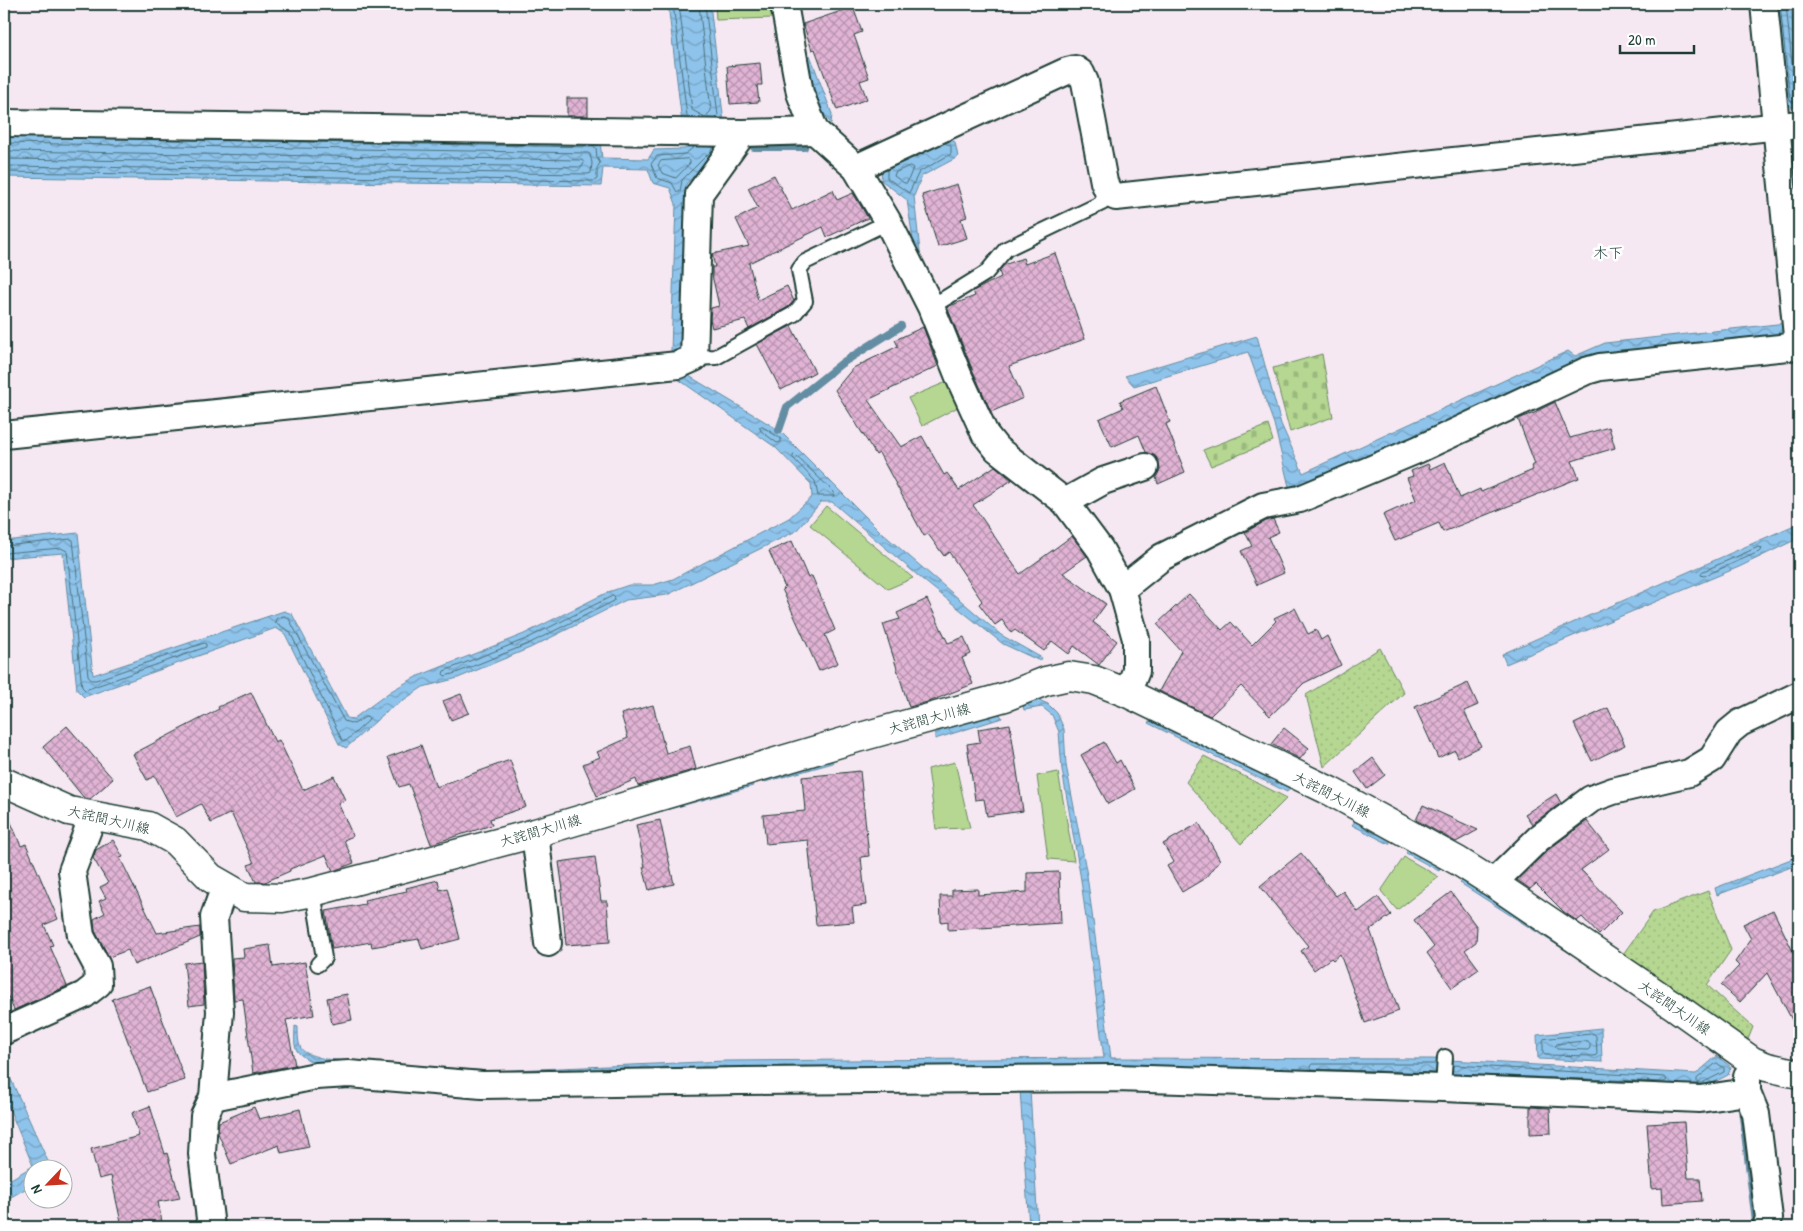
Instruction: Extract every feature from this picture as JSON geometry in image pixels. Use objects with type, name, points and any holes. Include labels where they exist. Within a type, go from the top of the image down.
[{"type":"main road","name":"大詫間大川線","points":[[4,782],[69,811],[148,826],[175,840],[211,878],[244,897],[282,898],[313,892],[535,832],[1005,697],[1046,681],[1069,676],[1094,680],[1127,693],[1332,792],[1458,861],[1494,883],[1752,1061],[1767,1067],[1799,1074]]},
{"type":"street","points":[[784,4],[800,93],[815,131],[856,168],[888,222],[931,307],[959,377],[985,434],[997,449],[1066,502],[1100,549],[1122,589],[1136,639],[1136,671],[1127,693]]},
{"type":"street","points":[[1122,589],[1162,557],[1263,506],[1300,499],[1417,450],[1586,371],[1600,367],[1798,346],[1788,125],[1764,4]]},
{"type":"street","points":[[856,168],[1075,69],[1081,74],[1085,82],[1104,182],[1109,194],[1116,197],[1788,125]]},
{"type":"street","points":[[4,123],[681,133],[815,131]]},
{"type":"street","points":[[4,435],[678,364],[694,358],[699,194],[735,133]]},
{"type":"street","points":[[1066,502],[1103,481],[1145,467]]},
{"type":"street","points":[[1494,883],[1539,838],[1591,799],[1613,791],[1689,773],[1712,759],[1729,732],[1740,723],[1799,695]]},
{"type":"street","points":[[4,1031],[84,995],[98,984],[97,966],[81,936],[72,871],[93,816]]},
{"type":"street","points":[[535,832],[548,944]]},
{"type":"street","points":[[211,1227],[202,1154],[204,1116],[213,1096],[220,1012],[214,917],[225,886]]},
{"type":"street","points":[[1752,1061],[1748,1074],[1747,1092],[1756,1114],[1769,1218],[1766,1227]]},
{"type":"street","points":[[213,1096],[316,1076],[349,1074],[482,1085],[1116,1078],[1443,1088],[1700,1099],[1747,1092]]},
{"type":"lane","points":[[931,307],[986,273],[1006,249],[1102,203],[1109,194]]},
{"type":"lane","points":[[694,358],[716,357],[794,314],[805,301],[799,270],[805,262],[888,222]]},
{"type":"lane","points":[[313,892],[324,958],[318,964]]},
{"type":"lane","points":[[1443,1088],[1445,1057]]},
{"type":"green space","points":[[715,4],[771,4],[773,18],[716,20]]},
{"type":"green space","points":[[1322,354],[1333,417],[1290,432],[1273,368]]},
{"type":"green space","points":[[949,381],[960,406],[922,426],[908,398]]},
{"type":"green space","points":[[1268,425],[1273,441],[1211,466],[1203,450]]},
{"type":"green space","points":[[826,506],[913,578],[888,589],[810,525]]},
{"type":"green space","points":[[1380,648],[1404,693],[1324,767],[1306,695]]},
{"type":"green space","points":[[1204,756],[1287,798],[1241,844],[1186,782]]},
{"type":"green space","points":[[955,762],[970,828],[936,829],[928,769]]},
{"type":"green space","points":[[1058,772],[1074,861],[1048,859],[1037,776]]},
{"type":"green space","points":[[1404,857],[1439,877],[1397,910],[1381,891]]},
{"type":"green space","points":[[1708,891],[1731,950],[1707,985],[1753,1027],[1745,1047],[1621,957],[1653,912]]},
{"type":"water","points":[[668,4],[710,4],[724,123],[715,124],[717,152],[686,184],[682,349],[671,351],[676,204],[670,188],[653,183],[648,169],[603,168],[601,186],[4,177],[4,132],[600,142],[602,158],[648,159],[654,150],[684,149],[691,143],[682,123]]},
{"type":"water","points":[[1775,4],[1791,4],[1799,87],[1799,107],[1786,107]]},
{"type":"water","points":[[810,55],[832,114],[831,124],[812,96],[803,58]]},
{"type":"water","points":[[945,137],[955,142],[958,157],[922,176],[914,196],[921,261],[914,247],[907,200],[881,180],[882,167]]},
{"type":"water","points":[[1799,140],[1799,248],[1789,141]]},
{"type":"water","points":[[1786,323],[1788,337],[1598,354],[1290,491],[1274,424],[1248,352],[1134,386],[1125,376],[1257,336],[1281,424],[1303,473],[1568,351],[1575,356],[1605,343]]},
{"type":"water","points":[[689,376],[779,430],[882,533],[1001,635],[1042,658],[1040,661],[1003,644],[923,580],[832,502],[821,502],[796,531],[667,595],[626,600],[530,648],[458,678],[423,687],[387,711],[346,748],[339,744],[285,634],[276,628],[84,697],[77,690],[63,553],[4,558],[4,541],[78,533],[93,675],[284,611],[292,614],[347,718],[353,719],[391,691],[416,677],[524,634],[608,592],[629,585],[653,585],[673,579],[789,518],[812,497],[811,484],[775,447],[678,379]]},
{"type":"water","points":[[1799,523],[1799,538],[1739,567],[1506,664],[1502,654]]},
{"type":"water","points":[[1039,700],[1048,704],[1057,713],[1064,729],[1066,765],[1087,875],[1111,1058],[1432,1059],[1696,1074],[1717,1056],[1731,1067],[1728,1075],[1703,1088],[485,1076],[315,1064],[296,1050],[295,1026],[298,1027],[299,1042],[302,1050],[325,1059],[490,1071],[725,1061],[1104,1058],[1081,880],[1062,770],[1059,732],[1052,715],[1042,707],[1024,710],[1023,705]]},
{"type":"water","points":[[998,710],[1002,718],[935,739],[935,730]]},
{"type":"water","points":[[1153,719],[1290,788],[1287,792],[1148,723]]},
{"type":"water","points":[[830,758],[833,763],[765,782],[766,776]]},
{"type":"water","points":[[749,780],[753,786],[630,820],[629,815]]},
{"type":"water","points":[[1355,821],[1391,840],[1389,844],[1352,825]]},
{"type":"water","points":[[1409,849],[1441,866],[1439,871],[1406,853]]},
{"type":"water","points":[[1799,856],[1799,864],[1717,895],[1715,888]]},
{"type":"water","points":[[1464,879],[1581,954],[1579,959],[1460,883]]},
{"type":"water","points":[[1601,1028],[1602,1062],[1538,1059],[1537,1035]]},
{"type":"water","points":[[4,1064],[46,1158],[30,1158],[4,1096]]},
{"type":"water","points":[[1020,1090],[1030,1090],[1038,1227],[1029,1227]]},
{"type":"water","points":[[22,1172],[22,1191],[4,1201],[4,1183]]},
{"type":"building","points":[[853,7],[862,32],[854,35],[869,78],[860,81],[867,99],[837,110],[815,49],[812,50],[803,24]]},
{"type":"building","points":[[760,63],[762,85],[757,85],[759,102],[730,104],[727,66]]},
{"type":"building","points":[[567,98],[588,98],[588,116],[567,116]]},
{"type":"building","points":[[774,175],[792,210],[833,190],[837,200],[853,193],[868,218],[827,237],[823,227],[749,263],[758,300],[787,286],[794,301],[788,307],[749,329],[745,320],[712,328],[710,319],[711,308],[719,306],[712,275],[712,267],[715,267],[712,254],[749,246],[736,219],[758,208],[748,188]]},
{"type":"building","points":[[957,184],[967,217],[961,219],[967,238],[938,247],[922,195]]},
{"type":"building","points":[[1055,253],[1085,339],[1009,366],[1023,398],[991,412],[947,307],[975,296],[973,291],[1001,277],[999,271],[1004,265],[1023,258],[1025,264]]},
{"type":"building","points":[[791,326],[815,372],[781,390],[757,344]]},
{"type":"building","points":[[923,327],[938,366],[868,400],[901,447],[922,436],[944,475],[947,473],[959,490],[995,466],[1012,480],[973,505],[1020,574],[1072,536],[1087,556],[1063,573],[1106,604],[1093,622],[1117,641],[1099,665],[1074,646],[1069,654],[1052,641],[1044,651],[1015,630],[1011,633],[1002,620],[995,625],[979,604],[982,601],[949,552],[944,556],[928,534],[924,536],[879,453],[876,455],[835,390],[853,368],[898,346],[895,340]]},
{"type":"building","points":[[1156,386],[1170,422],[1166,424],[1185,472],[1158,484],[1156,477],[1160,470],[1159,462],[1155,456],[1146,452],[1139,435],[1112,447],[1099,419],[1123,408],[1120,401]]},
{"type":"building","points":[[1555,402],[1570,438],[1609,427],[1615,448],[1572,461],[1579,478],[1443,532],[1439,523],[1395,541],[1383,515],[1416,500],[1407,478],[1413,476],[1411,471],[1428,464],[1430,469],[1445,462],[1460,498],[1480,489],[1481,492],[1533,470],[1531,466],[1535,464],[1518,419],[1537,412]]},
{"type":"building","points":[[1273,519],[1279,532],[1268,537],[1284,573],[1257,585],[1241,551],[1252,546],[1245,532]]},
{"type":"building","points":[[792,541],[808,578],[812,576],[835,630],[825,635],[838,663],[819,671],[782,589],[785,588],[769,551]]},
{"type":"building","points":[[1189,594],[1222,630],[1231,622],[1252,645],[1276,621],[1274,618],[1295,608],[1308,634],[1316,630],[1321,640],[1327,636],[1341,665],[1304,683],[1270,716],[1241,686],[1210,716],[1159,691],[1181,651],[1157,624]]},
{"type":"building","points":[[927,599],[948,643],[964,637],[971,654],[962,658],[973,684],[931,701],[909,707],[883,624],[900,619],[897,613]]},
{"type":"building","points":[[1468,683],[1478,705],[1464,711],[1481,746],[1458,757],[1455,750],[1438,758],[1415,707]]},
{"type":"building","points":[[251,692],[275,742],[279,740],[303,790],[334,776],[345,800],[338,803],[353,836],[344,840],[354,863],[333,871],[326,855],[290,869],[290,871],[265,882],[256,882],[248,865],[254,863],[231,813],[211,823],[201,804],[176,817],[155,776],[147,780],[133,754],[219,709],[218,707]]},
{"type":"building","points":[[461,694],[469,713],[451,720],[443,701]]},
{"type":"building","points":[[653,705],[666,753],[690,746],[696,769],[638,786],[636,779],[597,796],[583,764],[600,757],[597,752],[628,738],[621,714]]},
{"type":"building","points":[[1608,708],[1625,745],[1592,761],[1574,724]]},
{"type":"building","points":[[1010,724],[1023,811],[987,816],[984,799],[975,800],[967,744],[980,742],[978,729]]},
{"type":"building","points":[[67,726],[113,779],[90,799],[84,798],[43,747]]},
{"type":"building","points":[[1284,728],[1309,748],[1300,759],[1271,744]]},
{"type":"building","points":[[1104,742],[1116,763],[1120,760],[1135,789],[1108,804],[1081,755]]},
{"type":"building","points":[[421,745],[436,787],[510,760],[526,807],[490,819],[492,825],[431,844],[409,784],[399,787],[388,757]]},
{"type":"building","points":[[1373,758],[1385,775],[1367,789],[1355,772]]},
{"type":"building","points":[[860,771],[869,856],[861,857],[866,905],[852,907],[854,922],[816,925],[808,840],[766,844],[763,815],[805,811],[802,777]]},
{"type":"building","points":[[1556,794],[1561,803],[1532,824],[1525,814]]},
{"type":"building","points":[[1423,805],[1478,830],[1456,842],[1416,820]]},
{"type":"building","points":[[4,806],[21,846],[26,844],[58,919],[44,925],[53,945],[50,946],[67,986],[14,1010],[4,988]]},
{"type":"building","points":[[660,820],[674,884],[649,890],[636,825]]},
{"type":"building","points":[[1587,821],[1609,849],[1581,870],[1622,912],[1599,935],[1582,917],[1577,921],[1564,912],[1536,884],[1530,889],[1517,880],[1549,849]]},
{"type":"building","points":[[1199,823],[1220,860],[1207,877],[1182,892],[1167,866],[1174,862],[1163,844]]},
{"type":"building","points":[[113,840],[123,857],[120,858],[157,933],[200,927],[200,937],[134,965],[128,950],[109,957],[95,931],[94,919],[105,913],[99,901],[106,898],[100,887],[108,883],[93,858],[96,850]]},
{"type":"building","points":[[1301,853],[1336,896],[1343,891],[1358,912],[1378,897],[1391,915],[1370,930],[1399,1011],[1365,1023],[1340,954],[1314,970],[1301,951],[1308,946],[1260,886]]},
{"type":"building","points":[[595,857],[601,901],[607,901],[610,942],[566,945],[561,890],[563,890],[559,862]]},
{"type":"building","points":[[1059,872],[1061,923],[948,930],[948,921],[941,922],[940,896],[952,896],[952,890],[978,889],[978,895],[1027,892],[1027,873]]},
{"type":"building","points":[[438,880],[440,890],[447,888],[460,939],[422,949],[419,939],[372,947],[371,942],[332,949],[326,911],[365,904],[364,900],[407,891],[406,888]]},
{"type":"building","points":[[1451,892],[1477,927],[1476,942],[1465,950],[1479,969],[1452,988],[1427,953],[1434,947],[1414,920]]},
{"type":"building","points":[[1773,910],[1799,964],[1799,1033],[1767,973],[1740,1002],[1721,985],[1739,966],[1735,962],[1751,939],[1743,924]]},
{"type":"building","points":[[270,945],[273,967],[305,962],[314,1015],[286,1020],[295,1065],[253,1073],[243,999],[234,1000],[232,958],[244,957],[243,949]]},
{"type":"building","points":[[202,961],[204,1004],[189,1006],[184,963]]},
{"type":"building","points":[[150,986],[185,1080],[147,1092],[112,999]]},
{"type":"building","points":[[347,994],[352,1020],[332,1024],[327,998]]},
{"type":"building","points":[[150,1106],[165,1154],[167,1153],[180,1198],[158,1202],[163,1227],[122,1227],[111,1176],[99,1179],[91,1149],[139,1136],[132,1113]]},
{"type":"building","points":[[254,1107],[259,1119],[300,1109],[309,1147],[281,1153],[279,1145],[231,1164],[218,1133],[219,1122]]},
{"type":"building","points":[[1530,1107],[1550,1108],[1551,1133],[1530,1134]]},
{"type":"building","points":[[1684,1122],[1688,1178],[1700,1178],[1702,1201],[1663,1204],[1662,1188],[1652,1189],[1647,1124]]},
{"type":"waterway","points":[[754,147],[804,147]]},
{"type":"waterway","points":[[779,430],[787,407],[842,363],[901,326]]},
{"type":"waterway","points":[[1742,1109],[1756,1222]]},
{"type":"district","name":"木下","points":[[1608,252]]}]
